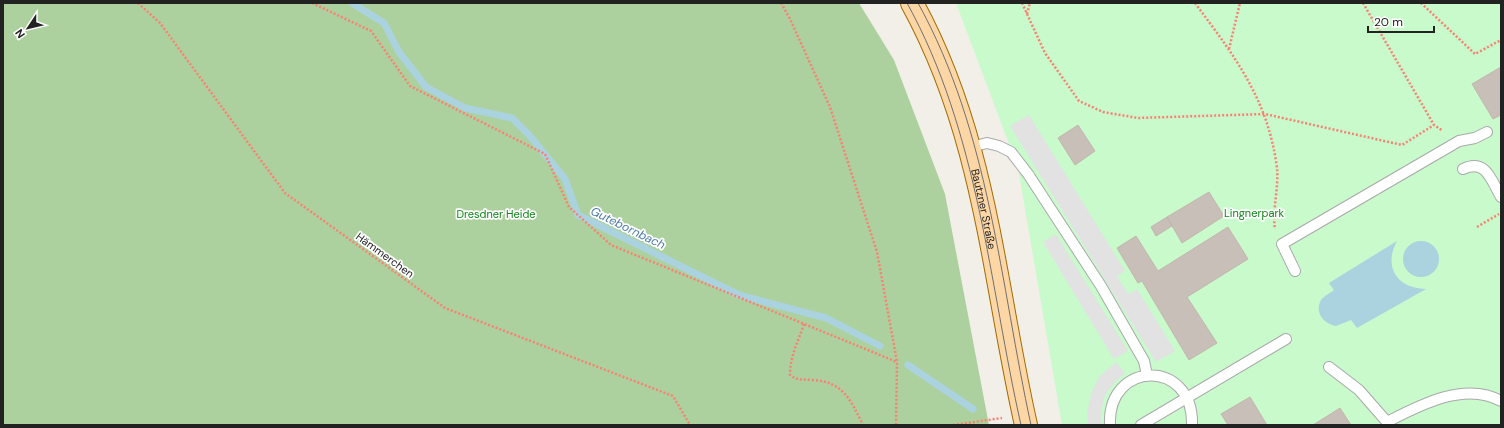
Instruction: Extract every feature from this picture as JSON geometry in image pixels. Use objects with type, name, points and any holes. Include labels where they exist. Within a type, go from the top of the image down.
[{"type":"main road","name":"Bautzner Straße","points":[[912,3],[935,50],[961,117],[970,148],[988,222],[1025,420]]},
{"type":"lane","points":[[1294,271],[1282,244],[1459,141],[1475,138],[1487,132]]},
{"type":"lane","points":[[970,148],[987,143],[999,146],[1011,152],[1028,174],[1100,286],[1144,361],[1147,375]]},
{"type":"lane","points":[[1463,168],[1474,165],[1480,166],[1486,170],[1501,197]]},
{"type":"lane","points":[[1141,425],[1286,339]]},
{"type":"lane","points":[[1329,367],[1359,390],[1387,422],[1425,402],[1473,392],[1494,397],[1501,401]]},
{"type":"lane","points":[[1110,425],[1110,412],[1114,399],[1122,387],[1134,379],[1147,375],[1159,376],[1171,380],[1181,387],[1188,397],[1192,411],[1192,425]]},
{"type":"path","name":"Hämmerchen","points":[[138,3],[160,23],[286,193],[445,308],[673,396],[690,425]]},
{"type":"path","points":[[312,3],[371,31],[410,86],[545,154],[569,207],[611,246],[897,362]]},
{"type":"path","points":[[781,3],[790,19],[830,107],[877,252],[897,362],[896,425]]},
{"type":"path","points":[[1022,3],[1045,53],[1079,101],[1103,112],[1138,118],[1265,114],[1402,145],[1434,125]]},
{"type":"path","points":[[1027,14],[1030,3]]},
{"type":"path","points":[[1195,3],[1248,77],[1265,114],[1277,169],[1274,228],[1282,244]]},
{"type":"path","points":[[1229,49],[1240,3]]},
{"type":"path","points":[[1363,3],[1434,125],[1459,141]]},
{"type":"path","points":[[1421,3],[1475,54],[1501,40]]},
{"type":"path","points":[[1477,227],[1493,217]]},
{"type":"path","points":[[804,324],[797,347],[790,359],[790,374],[797,380],[815,380],[835,385],[848,395],[864,425]]},
{"type":"path","points":[[954,425],[1025,420]]},
{"type":"green space","name":"Dresdner Heide","points":[[3,3],[859,3],[894,60],[945,194],[989,425],[3,425]]},
{"type":"green space","name":"Lingnerpark","points":[[956,3],[1501,3],[1501,425],[1062,425],[1018,168]]},
{"type":"shaded area","points":[[1029,115],[1125,271],[1117,276],[1128,294],[1137,289],[1175,351],[1156,362],[1010,126]]},
{"type":"shaded area","points":[[1056,234],[1128,351],[1114,359],[1043,242]]},
{"type":"shaded area","points":[[1116,362],[1125,373],[1115,382],[1105,395],[1101,412],[1101,425],[1088,425],[1087,414],[1091,393],[1100,376]]},
{"type":"water","points":[[1397,241],[1393,250],[1392,259],[1392,267],[1395,274],[1407,285],[1426,289],[1357,328],[1351,320],[1336,326],[1324,320],[1321,317],[1319,305],[1325,296],[1334,290],[1329,283]]},
{"type":"water","points":[[1425,241],[1434,246],[1438,252],[1438,266],[1434,272],[1425,277],[1417,277],[1408,272],[1404,266],[1403,255],[1408,246],[1414,242]]},
{"type":"building","points":[[1501,67],[1501,115],[1493,119],[1472,84]]},
{"type":"building","points":[[1078,125],[1095,151],[1075,165],[1058,138]]},
{"type":"building","points":[[1209,192],[1224,216],[1182,243],[1167,217]]},
{"type":"building","points":[[1167,217],[1172,226],[1156,236],[1151,227]]},
{"type":"building","points":[[1228,227],[1248,259],[1187,297],[1217,343],[1189,360],[1142,281],[1138,283],[1117,248],[1136,236],[1158,271]]},
{"type":"building","points":[[1250,397],[1267,425],[1228,425],[1221,414]]},
{"type":"building","points":[[1340,408],[1351,425],[1313,425]]},
{"type":"waterway","name":"Gutebornbach","points":[[352,3],[384,23],[399,52],[426,87],[465,108],[512,118],[530,136],[565,179],[578,215],[739,295],[826,318],[880,346]]},
{"type":"waterway","name":"Gutebornbach","points":[[908,365],[973,409]]},
{"type":"tram line","points":[[907,3],[931,53],[951,104],[966,156],[990,263],[1021,425]]},
{"type":"tram line","points":[[918,3],[942,53],[962,104],[977,156],[1001,263],[1031,425]]}]
